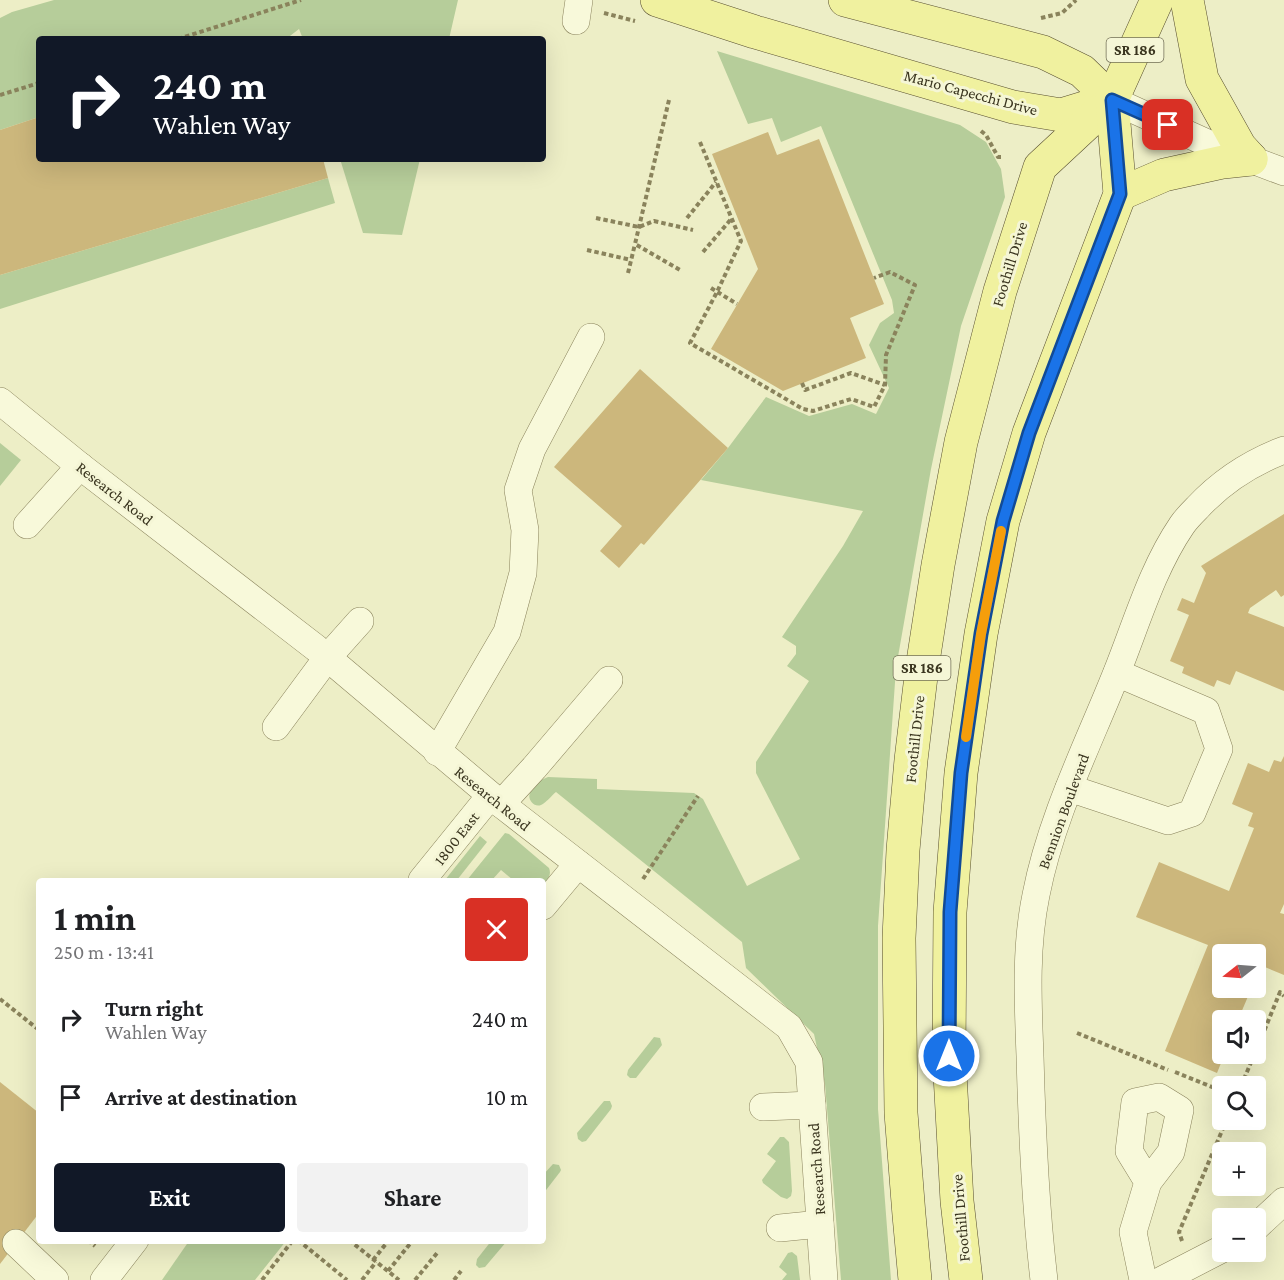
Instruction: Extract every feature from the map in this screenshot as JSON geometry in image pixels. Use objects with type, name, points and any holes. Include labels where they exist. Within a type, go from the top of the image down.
[{"type":"main road","name":"Mario Capecchi Drive","points":[[657,0],[755,32],[1013,106],[1061,115],[1112,100]]},
{"type":"main road","points":[[845,0],[1043,52],[1082,71],[1112,100]]},
{"type":"main road","name":"Foothill Drive","points":[[915,1280],[901,1113],[899,938],[903,850],[922,668],[963,431],[1000,291],[1040,167],[1112,100],[1157,0]]},
{"type":"main road","points":[[1187,0],[1202,79],[1240,147],[1251,159]]},
{"type":"main road","name":"Foothill Drive","points":[[966,1280],[957,1201],[949,1056],[950,912],[961,773],[981,634],[1003,521],[1029,433],[1120,194],[1112,100]]},
{"type":"main road","points":[[1120,194],[1164,175],[1223,162],[1251,159]]},
{"type":"street","points":[[1112,100],[1206,142],[1284,172]]},
{"type":"street","points":[[437,752],[507,632],[523,573],[525,530],[518,490],[532,449],[591,336]]},
{"type":"street","name":"Research Road","points":[[0,401],[327,658],[495,800],[789,1027],[809,1062],[824,1280]]},
{"type":"street","name":"Bennion Boulevard","points":[[1044,1280],[1033,1151],[1028,1009],[1030,942],[1035,896],[1048,842],[1117,673],[1154,574],[1183,523],[1209,495],[1232,477],[1253,464],[1284,450]]},
{"type":"street","points":[[27,525],[80,466]]},
{"type":"street","points":[[276,727],[327,658],[360,621]]},
{"type":"street","points":[[1069,788],[1168,821],[1192,813],[1220,749],[1206,711],[1117,673]]},
{"type":"street","name":"1800 East","points":[[424,878],[495,800],[534,768],[609,680]]},
{"type":"street","points":[[546,902],[578,864]]},
{"type":"street","points":[[763,1107],[812,1105]]},
{"type":"street","points":[[1143,1280],[1133,1232],[1148,1182]]},
{"type":"street","points":[[1266,1218],[1284,1201]]},
{"type":"street","points":[[780,1228],[820,1224]]},
{"type":"street","points":[[16,1243],[55,1280]]},
{"type":"street","points":[[104,1280],[132,1244]]},
{"type":"street","points":[[1162,1280],[1212,1254]]},
{"type":"path","points":[[187,36],[301,0]]},
{"type":"path","points":[[1039,19],[1062,13],[1076,0]]},
{"type":"path","points":[[0,95],[36,84]]},
{"type":"path","points":[[628,273],[669,100]]},
{"type":"path","points":[[700,142],[741,241],[690,343],[802,409],[813,411],[851,399],[874,407],[885,385],[886,355],[915,285],[890,272],[874,278]]},
{"type":"path","points":[[687,218],[716,182]]},
{"type":"path","points":[[596,218],[639,227],[654,221],[693,230]]},
{"type":"path","points":[[703,252],[732,218]]},
{"type":"path","points":[[635,244],[680,270]]},
{"type":"path","points":[[587,250],[631,260]]},
{"type":"path","points":[[711,288],[737,304]]},
{"type":"path","points":[[802,383],[805,390],[851,373],[885,385]]},
{"type":"path","points":[[627,902],[698,796]]},
{"type":"path","points":[[1266,1026],[1280,992],[1284,996]]},
{"type":"path","points":[[0,999],[36,1028]]},
{"type":"path","points":[[1077,1033],[1212,1087]]},
{"type":"path","points":[[1185,1250],[1179,1232],[1222,1130]]},
{"type":"path","points":[[262,1280],[293,1244]]},
{"type":"path","points":[[301,1244],[347,1280]]},
{"type":"path","points":[[354,1244],[399,1280]]},
{"type":"path","points":[[362,1280],[386,1244]]},
{"type":"path","points":[[388,1271],[410,1244]]},
{"type":"path","points":[[414,1280],[438,1252]]},
{"type":"path","points":[[454,1280],[461,1271]]},
{"type":"green space","points":[[54,0],[458,0],[450,36],[302,36],[299,29],[290,36],[36,36],[36,118],[0,130],[0,18],[12,12]]},
{"type":"green space","points":[[717,51],[960,125],[986,142],[1001,169],[1005,197],[961,326],[931,469],[896,668],[878,926],[878,1109],[891,1280],[841,1280],[825,1084],[814,1034],[746,968],[742,942],[556,792],[545,803],[538,806],[529,798],[533,788],[548,777],[597,779],[597,789],[694,793],[703,799],[747,886],[800,859],[756,773],[756,762],[809,681],[787,666],[796,654],[796,646],[782,637],[843,546],[863,511],[701,480],[766,397],[809,416],[852,404],[876,414],[889,388],[869,345],[880,323],[894,313],[892,300],[821,126],[781,142],[772,118],[748,124]]},
{"type":"green space","points":[[341,162],[419,162],[402,235],[363,233]]},
{"type":"green space","points":[[328,178],[335,203],[0,309],[0,275]]},
{"type":"green space","points":[[0,443],[21,460],[0,486]]},
{"type":"green space","points":[[505,833],[509,834],[550,871],[546,882],[546,878],[511,878],[501,870],[494,878],[469,878]]},
{"type":"green space","points":[[480,836],[487,842],[459,878],[447,878]]},
{"type":"green space","points":[[654,1037],[660,1038],[662,1045],[636,1078],[630,1078],[627,1075],[628,1070]]},
{"type":"green space","points":[[604,1101],[610,1101],[611,1109],[586,1141],[582,1142],[578,1139],[577,1133]]},
{"type":"green space","points":[[780,1137],[784,1137],[789,1142],[792,1191],[791,1196],[787,1199],[781,1197],[762,1180],[776,1161],[767,1154]]},
{"type":"green space","points":[[553,1164],[559,1165],[561,1170],[546,1190],[546,1172]]},
{"type":"green space","points":[[187,1244],[284,1244],[255,1280],[162,1280]]},
{"type":"green space","points":[[489,1244],[504,1244],[485,1267],[479,1268],[476,1265],[477,1259]]},
{"type":"green space","points":[[792,1252],[797,1256],[800,1280],[782,1280],[787,1274],[779,1267],[788,1253]]},
{"type":"building","points":[[36,118],[36,162],[324,162],[328,178],[0,275],[0,130]]},
{"type":"building","points":[[768,132],[777,155],[819,139],[884,304],[850,318],[866,358],[783,391],[711,349],[758,269],[712,154]]},
{"type":"building","points":[[640,369],[728,448],[644,545],[641,543],[619,568],[600,551],[622,526],[554,467]]},
{"type":"building","points":[[1284,514],[1284,595],[1281,597],[1276,590],[1250,608],[1248,613],[1284,627],[1284,691],[1236,671],[1230,685],[1217,680],[1214,687],[1182,673],[1184,667],[1170,661],[1189,615],[1177,610],[1182,598],[1194,603],[1206,573],[1201,566]]},
{"type":"building","points":[[1284,756],[1284,904],[1280,913],[1284,914],[1284,975],[1266,968],[1266,944],[1212,944],[1212,998],[1247,998],[1242,1010],[1212,1010],[1212,1064],[1221,1064],[1217,1073],[1165,1051],[1208,945],[1136,917],[1159,862],[1229,891],[1254,828],[1248,826],[1253,813],[1232,804],[1248,763],[1269,772],[1274,760],[1281,762]]},
{"type":"building","points":[[0,1082],[36,1111],[36,1217],[0,1264]]},
{"type":"slow traffic","points":[[966,737],[981,634],[1001,531]]},
{"type":"route","points":[[949,1056],[950,912],[961,773],[981,634],[1003,521],[1029,433],[1120,194],[1112,100],[1168,125]]}]
